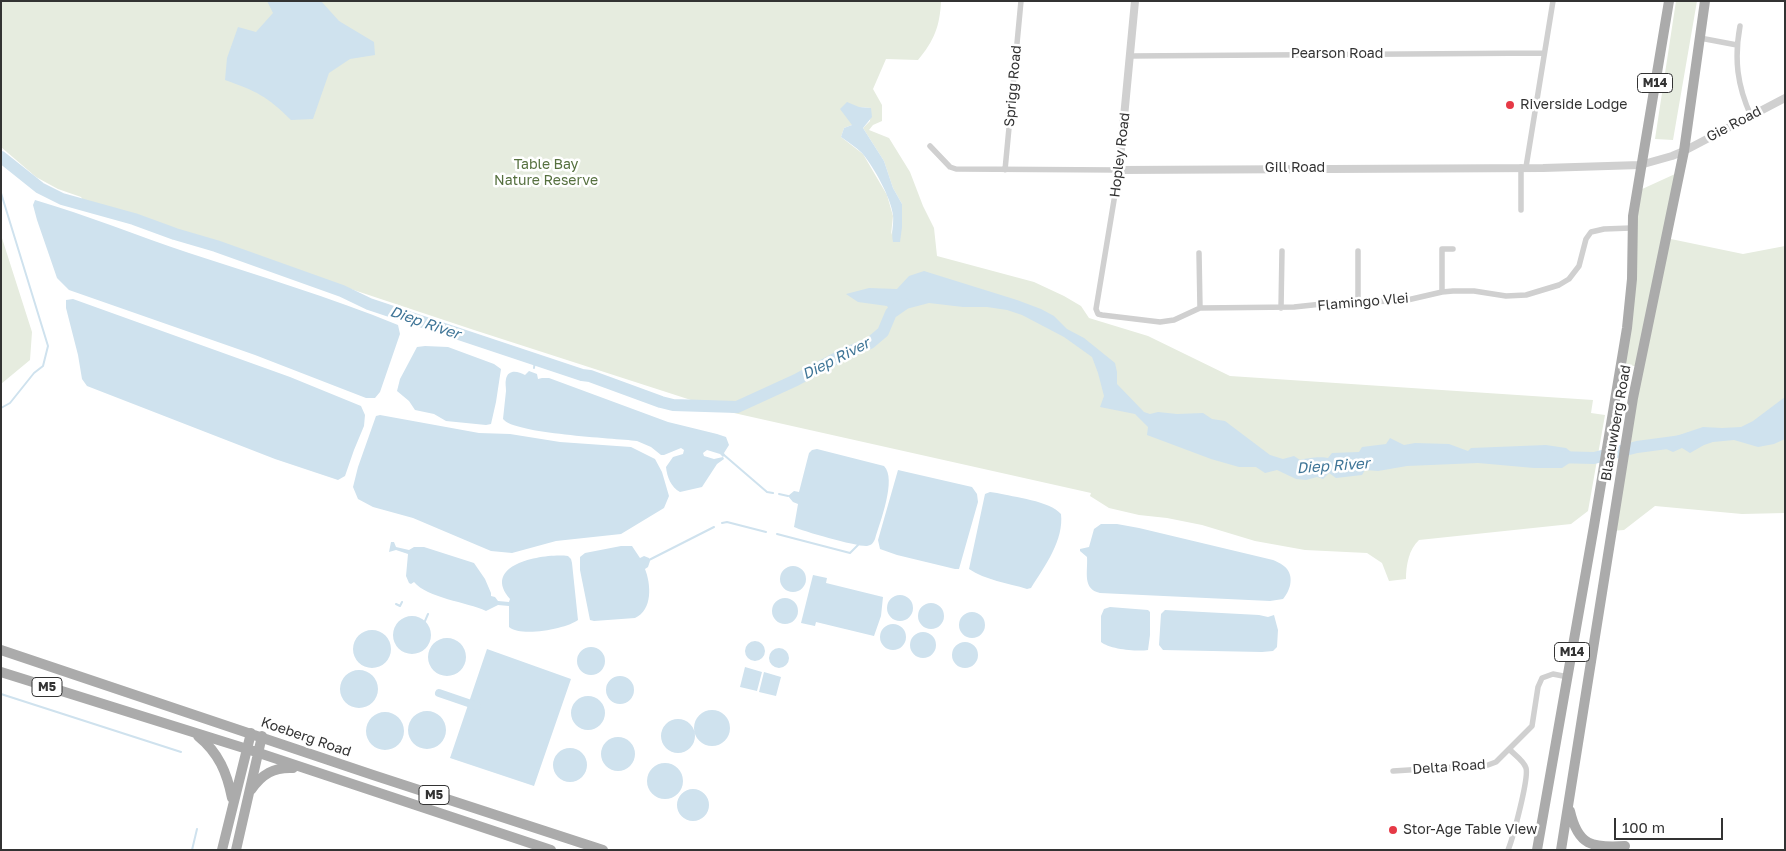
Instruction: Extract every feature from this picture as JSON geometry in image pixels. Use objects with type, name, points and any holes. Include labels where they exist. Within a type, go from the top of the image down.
[{"type":"main road","name":"Blaauwberg Road","points":[[1537,850],[1630,308],[1631,228],[1640,165],[1669,1]]},
{"type":"main road","name":"Blaauwberg Road","points":[[1561,850],[1633,398],[1684,151],[1705,1]]},
{"type":"main road","name":"Koeberg Road","points":[[1,650],[603,850]]},
{"type":"main road","name":"M5","points":[[1,672],[194,734],[247,749],[551,850]]},
{"type":"main road","points":[[222,850],[251,733]]},
{"type":"main road","points":[[194,734],[212,749],[220,761],[227,777],[233,802]]},
{"type":"main road","points":[[236,850],[262,736]]},
{"type":"main road","points":[[248,795],[257,782],[270,771],[282,768],[308,770]]},
{"type":"main road","points":[[1569,805],[1575,828],[1585,841],[1599,846],[1625,846]]},
{"type":"main road","points":[[1531,850],[1541,820]]},
{"type":"street","name":"Sprigg Road","points":[[1005,170],[1021,1]]},
{"type":"street","name":"Hopley Road","points":[[1096,307],[1119,170],[1135,1]]},
{"type":"street","points":[[1521,210],[1524,167],[1553,1]]},
{"type":"street","points":[[1740,26],[1736,54],[1741,91],[1751,116]]},
{"type":"street","points":[[1700,38],[1737,45]]},
{"type":"street","name":"Pearson Road","points":[[1130,56],[1544,53]]},
{"type":"street","name":"Gie Road","points":[[1640,165],[1684,151],[1785,98]]},
{"type":"street","name":"Gill Road","points":[[930,146],[950,167],[962,170],[1640,165]]},
{"type":"street","name":"Flamingo Vlei","points":[[1096,307],[1097,312],[1102,316],[1160,322],[1174,320],[1200,308],[1281,308],[1358,302],[1403,301],[1442,292],[1474,291],[1518,296],[1535,293],[1559,285],[1569,279],[1582,260],[1588,235],[1591,232],[1599,229],[1631,228]]},
{"type":"street","points":[[1442,292],[1442,249],[1453,249]]},
{"type":"street","points":[[1281,308],[1282,251]]},
{"type":"street","points":[[1358,251],[1358,302]]},
{"type":"street","points":[[1199,253],[1200,308]]},
{"type":"street","name":"Delta Road","points":[[1393,771],[1488,765],[1496,762],[1532,726],[1538,687],[1542,678],[1552,674],[1568,677]]},
{"type":"street","points":[[1508,850],[1517,819],[1526,769],[1510,750]]},
{"type":"green space","name":"Table Bay Nature Reserve","points":[[1,1],[941,1],[935,33],[918,60],[886,59],[873,89],[882,105],[882,121],[873,125],[869,130],[889,138],[910,172],[934,228],[937,256],[1034,282],[1081,306],[1089,318],[1148,336],[1230,376],[1593,400],[1591,413],[1605,415],[1588,511],[1571,524],[1419,540],[1409,558],[1406,579],[1389,581],[1382,563],[1367,553],[1305,550],[1255,541],[1202,525],[1109,508],[1090,496],[1091,493],[725,411],[83,200],[81,197],[58,189],[36,177],[1,147]],"holes":[[[859,107],[871,108],[870,121],[863,128],[884,161],[893,188],[902,204],[891,235],[893,216],[887,195],[863,154],[841,137],[844,128],[852,125]]]},
{"type":"green space","points":[[1676,1],[1697,1],[1673,140],[1655,139]]},
{"type":"green space","points":[[1675,174],[1637,366],[1623,366],[1635,225],[1640,190]]},
{"type":"green space","points":[[1,235],[32,332],[30,360],[1,384]]},
{"type":"green space","points":[[1666,238],[1743,254],[1785,246],[1785,513],[1742,514],[1655,506],[1624,530],[1612,531]]},
{"type":"water","points":[[267,1],[321,1],[339,21],[374,42],[375,55],[350,59],[329,73],[313,119],[291,120],[261,95],[225,80],[227,58],[238,27],[256,32],[273,13]]},
{"type":"water","points":[[847,102],[859,107],[871,108],[872,117],[863,128],[884,161],[893,188],[902,204],[900,242],[893,242],[892,208],[877,174],[862,153],[841,137],[844,128],[852,125],[840,109]]},
{"type":"water","points":[[35,200],[320,296],[398,325],[400,334],[380,392],[375,398],[366,398],[255,355],[69,290],[57,278],[37,220],[33,205]]},
{"type":"water","points":[[924,271],[1017,300],[1054,316],[1067,329],[1084,338],[1115,363],[1117,384],[1144,412],[1150,414],[1158,412],[1177,414],[1203,413],[1212,419],[1225,421],[1270,455],[1283,459],[1294,456],[1300,460],[1328,458],[1332,453],[1359,452],[1362,447],[1386,444],[1390,438],[1404,445],[1415,443],[1449,444],[1468,451],[1471,448],[1546,445],[1566,448],[1571,452],[1571,462],[1562,468],[1534,468],[1478,463],[1407,466],[1378,471],[1365,470],[1362,475],[1336,478],[1329,473],[1323,479],[1317,477],[1306,480],[1296,479],[1277,470],[1265,473],[1256,467],[1239,467],[1211,459],[1147,435],[1148,427],[1135,414],[1100,407],[1104,396],[1092,357],[1064,337],[1022,315],[1007,310],[987,307],[963,307],[929,303],[891,313],[887,306],[858,302],[846,294],[869,288],[897,289],[909,276]]},
{"type":"water","points":[[73,299],[290,377],[361,406],[365,415],[364,426],[345,476],[338,480],[275,459],[87,386],[82,379],[66,308],[66,300]]},
{"type":"water","points":[[417,347],[448,347],[494,364],[501,369],[491,424],[446,421],[434,414],[415,410],[409,401],[397,391],[400,379]]},
{"type":"water","points":[[529,371],[537,374],[538,379],[549,378],[668,422],[726,437],[729,445],[724,453],[724,459],[717,464],[702,487],[680,492],[670,481],[666,467],[673,457],[683,454],[684,450],[681,448],[661,455],[651,447],[637,441],[544,432],[511,424],[503,419],[507,376],[511,372],[525,375]],"holes":[[[707,450],[720,454],[723,457],[714,459],[704,456],[703,453]]]},
{"type":"water","points":[[1785,397],[1785,439],[1774,444],[1758,447],[1734,440],[1713,442],[1690,453],[1682,448],[1673,452],[1664,448],[1673,437],[1703,427],[1741,427],[1753,421]]},
{"type":"water","points":[[380,415],[479,433],[510,434],[560,442],[631,447],[655,459],[662,472],[669,496],[664,508],[621,534],[556,541],[512,553],[491,551],[413,518],[373,507],[358,499],[353,487],[358,467],[376,416]]},
{"type":"water","points":[[817,449],[884,466],[888,472],[889,481],[886,501],[875,539],[870,545],[862,546],[794,527],[798,504],[793,502],[788,496],[794,491],[799,492],[809,453]]},
{"type":"water","points":[[898,470],[972,487],[977,494],[978,502],[959,569],[897,555],[880,549],[878,540]]},
{"type":"water","points":[[990,492],[1040,503],[1049,506],[1061,514],[1060,533],[1057,543],[1031,588],[1027,589],[989,579],[969,569],[985,494]]},
{"type":"water","points":[[1101,524],[1117,524],[1139,528],[1273,560],[1284,566],[1289,573],[1291,580],[1288,592],[1283,599],[1270,601],[1100,593],[1094,591],[1088,584],[1087,557],[1080,549],[1089,547],[1094,529]]},
{"type":"water","points":[[391,542],[394,542],[396,547],[409,550],[414,547],[424,547],[474,563],[485,579],[491,596],[495,597],[498,601],[509,602],[510,599],[503,587],[503,577],[509,569],[531,559],[568,556],[572,563],[578,620],[565,626],[545,631],[524,632],[515,630],[509,627],[509,606],[498,605],[486,611],[437,596],[414,582],[409,583],[406,576],[408,554],[396,550],[389,552]]},
{"type":"water","points":[[621,546],[632,546],[640,558],[644,556],[649,558],[648,567],[645,569],[649,589],[648,603],[641,614],[635,618],[590,620],[580,570],[580,557],[585,553]]},
{"type":"water","points":[[793,566],[802,570],[806,579],[802,588],[793,592],[784,588],[780,579],[784,570]]},
{"type":"water","points":[[813,575],[827,578],[826,583],[883,597],[881,616],[874,636],[816,622],[815,626],[801,623]]},
{"type":"water","points":[[900,595],[909,599],[913,608],[909,617],[900,621],[891,617],[887,608],[891,599]]},
{"type":"water","points":[[785,598],[794,602],[798,611],[794,620],[785,624],[776,620],[772,611],[776,602]]},
{"type":"water","points":[[931,603],[940,607],[944,616],[940,625],[931,629],[922,625],[918,616],[922,607]]},
{"type":"water","points":[[1110,607],[1148,610],[1150,612],[1148,650],[1123,649],[1101,642],[1101,616],[1104,609]]},
{"type":"water","points":[[1165,610],[1268,617],[1274,615],[1278,630],[1277,647],[1273,651],[1262,652],[1163,650],[1159,645],[1161,614]]},
{"type":"water","points":[[972,612],[981,616],[985,625],[981,634],[972,638],[963,634],[959,625],[963,616]]},
{"type":"water","points":[[412,616],[419,617],[425,622],[430,628],[430,642],[425,648],[419,653],[412,654],[405,653],[399,648],[394,642],[393,635],[394,628],[399,622],[405,617]]},
{"type":"water","points":[[893,624],[902,628],[906,637],[902,646],[893,650],[884,646],[880,637],[884,628]]},
{"type":"water","points":[[372,630],[379,631],[385,636],[390,642],[390,656],[385,662],[379,667],[372,668],[365,667],[359,662],[354,656],[353,649],[354,642],[359,636],[365,631]]},
{"type":"water","points":[[923,632],[932,636],[936,645],[932,654],[923,658],[914,654],[910,645],[914,636]]},
{"type":"water","points":[[447,638],[454,639],[460,644],[465,650],[465,664],[460,670],[454,675],[447,676],[440,675],[434,670],[429,664],[428,657],[429,650],[434,644],[440,639]]},
{"type":"water","points":[[751,641],[759,641],[765,647],[765,655],[759,661],[751,661],[745,655],[745,647]]},
{"type":"water","points":[[965,642],[974,646],[978,655],[974,664],[965,668],[956,664],[952,655],[956,646]]},
{"type":"water","points":[[591,647],[601,651],[605,661],[601,671],[591,675],[581,671],[577,661],[581,651]]},
{"type":"water","points":[[775,648],[783,648],[789,654],[789,662],[783,668],[775,668],[769,662],[769,654]]},
{"type":"water","points":[[487,649],[571,679],[534,786],[450,758]]},
{"type":"water","points":[[745,667],[762,672],[757,691],[740,687]]},
{"type":"water","points":[[359,670],[366,671],[372,676],[377,682],[377,696],[372,702],[366,707],[359,708],[352,707],[346,702],[341,696],[340,689],[341,682],[346,676],[352,671]]},
{"type":"water","points":[[764,672],[781,677],[776,696],[759,692]]},
{"type":"water","points":[[620,676],[630,680],[634,690],[630,700],[620,704],[610,700],[606,690],[610,680]]},
{"type":"water","points":[[588,696],[595,697],[600,701],[604,706],[604,720],[600,725],[595,729],[588,730],[581,729],[576,725],[572,720],[571,713],[572,706],[576,701],[581,697]]},
{"type":"water","points":[[712,710],[724,716],[730,728],[724,740],[712,746],[700,740],[694,728],[700,716]]},
{"type":"water","points":[[427,711],[434,712],[440,717],[445,723],[445,737],[440,743],[434,748],[427,749],[420,748],[414,743],[409,737],[408,730],[409,723],[414,717],[420,712]]},
{"type":"water","points":[[385,712],[392,713],[398,718],[403,724],[403,738],[398,744],[392,749],[385,750],[378,749],[372,744],[367,738],[366,731],[367,724],[372,718],[378,713]]},
{"type":"water","points":[[678,719],[690,724],[695,736],[690,748],[678,753],[666,748],[661,736],[666,724]]},
{"type":"water","points":[[618,737],[625,738],[630,742],[634,747],[634,761],[630,766],[625,770],[618,771],[611,770],[606,766],[602,761],[601,754],[602,747],[606,742],[611,738]]},
{"type":"water","points":[[570,748],[577,749],[582,753],[586,758],[586,772],[582,777],[577,781],[570,782],[563,781],[558,777],[554,772],[553,765],[554,758],[558,753],[563,749]]},
{"type":"water","points":[[665,763],[672,764],[678,768],[682,774],[682,788],[678,794],[672,798],[665,799],[658,798],[652,794],[648,788],[647,781],[648,774],[652,768],[658,764]]},
{"type":"water","points":[[693,789],[705,793],[709,805],[705,817],[693,821],[681,817],[677,805],[681,793]]},
{"type":"waterway","name":"Diep River","points":[[1,157],[40,188],[62,199],[134,219],[216,246],[342,291],[369,304],[673,405],[737,407],[870,343],[883,332],[891,313],[904,304]]},
{"type":"waterway","points":[[1,193],[48,346],[43,366],[34,373],[10,403],[1,408]]},
{"type":"waterway","points":[[534,368],[535,360]]},
{"type":"waterway","name":"Diep River","points":[[1553,457],[1594,458],[1637,447],[1682,441]]},
{"type":"waterway","points":[[724,455],[767,492],[773,493]]},
{"type":"waterway","points":[[779,494],[788,496]]},
{"type":"waterway","points":[[722,523],[727,522],[766,532]]},
{"type":"waterway","points":[[649,560],[714,527]]},
{"type":"waterway","points":[[777,534],[850,553],[858,545]]},
{"type":"waterway","points":[[396,604],[400,606],[402,602]]},
{"type":"waterway","points":[[425,621],[428,614]]},
{"type":"waterway","points":[[439,693],[477,706]]},
{"type":"waterway","points":[[1,694],[181,752]]},
{"type":"waterway","points":[[192,850],[197,829]]},
{"type":"place","name":"Riverside Lodge","points":[[1510,105]]},
{"type":"place","name":"Stor-Age Table View","points":[[1393,830]]}]
